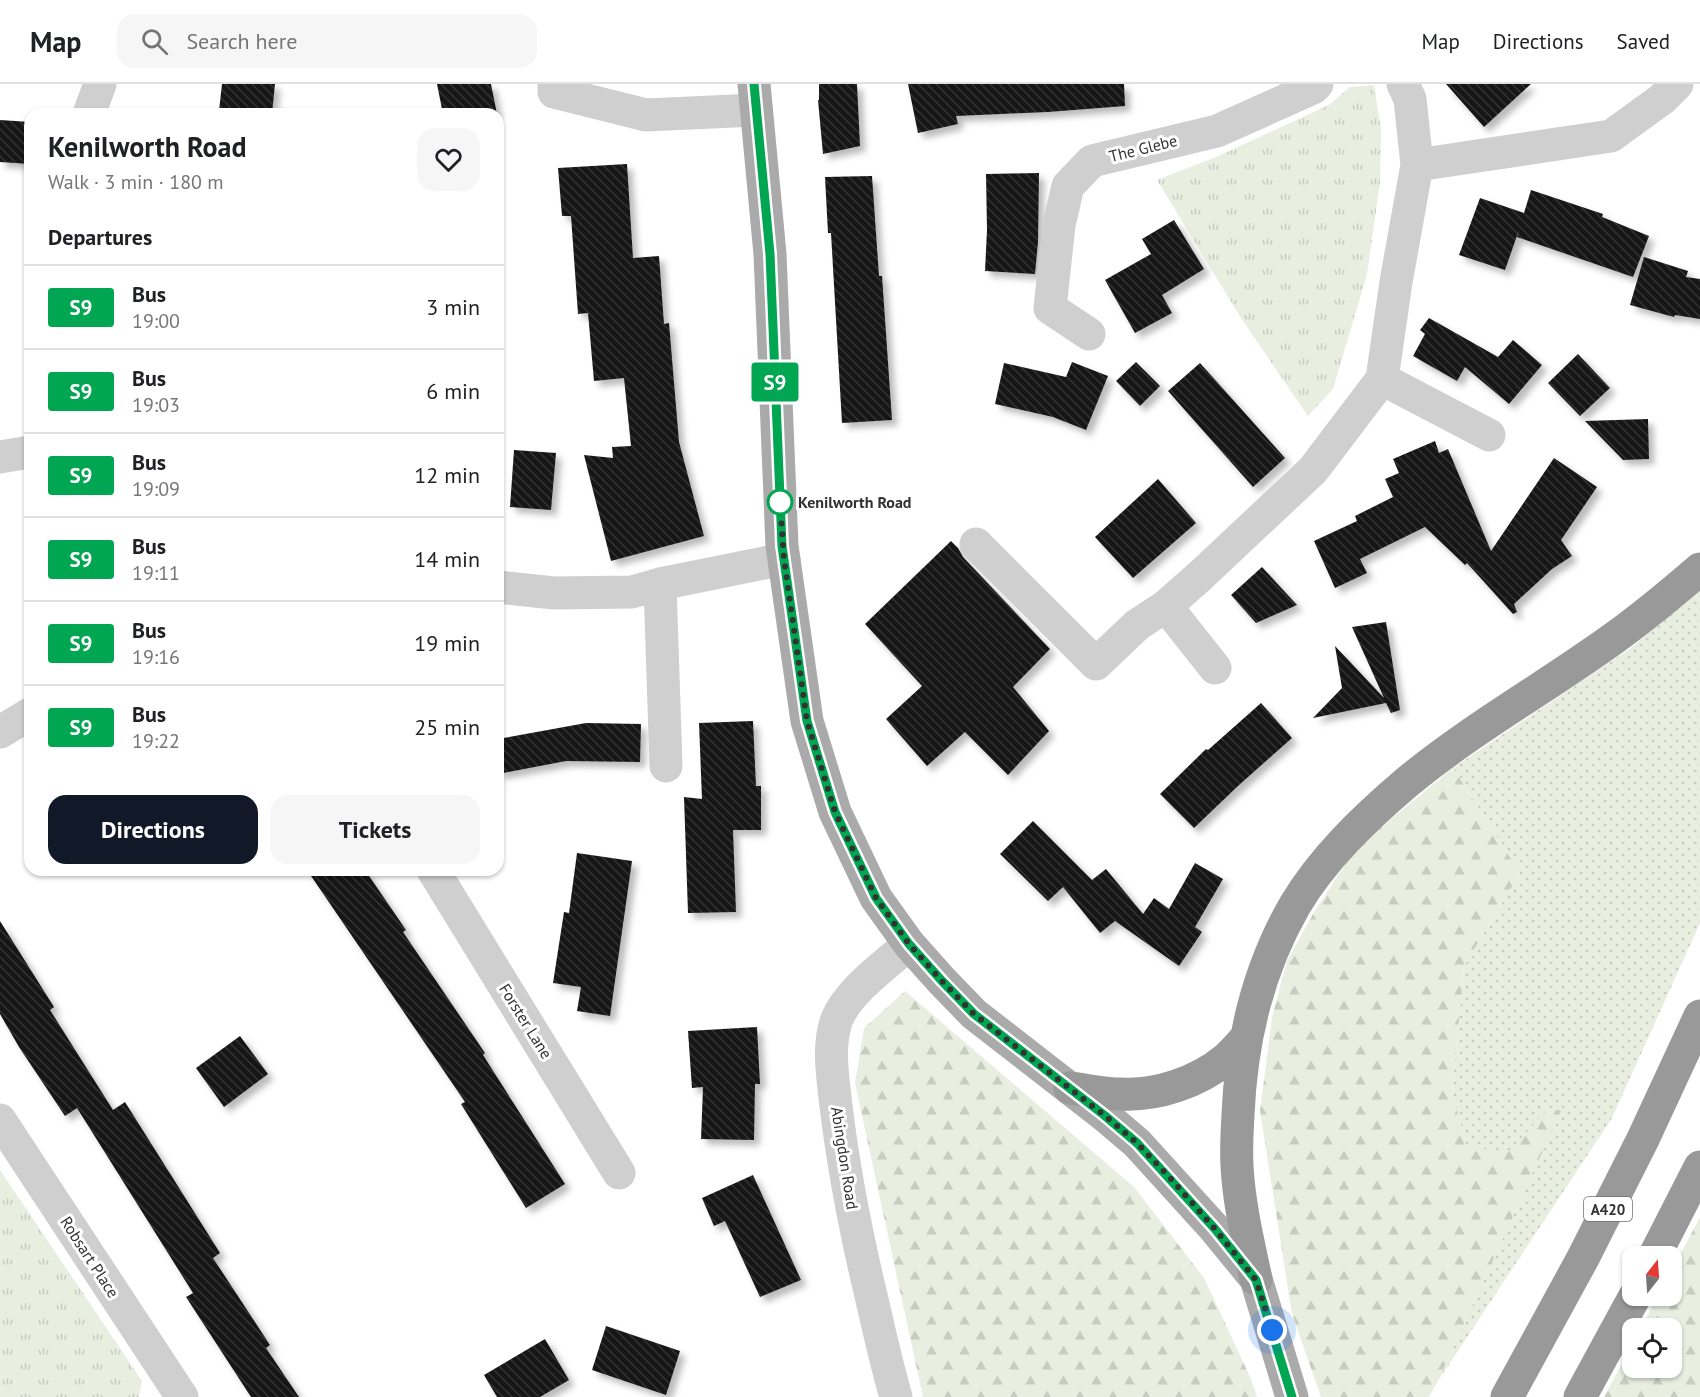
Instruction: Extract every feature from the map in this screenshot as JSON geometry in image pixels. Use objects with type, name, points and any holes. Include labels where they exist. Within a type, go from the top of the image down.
[{"type":"highway","points":[[1256,1280],[1241,1205],[1237,1165],[1239,1082],[1245,1039],[1259,986],[1276,941],[1296,903],[1322,867],[1352,832],[1406,783],[1527,696],[1609,642],[1700,569]]},
{"type":"highway","name":"A420","points":[[1507,1397],[1583,1258],[1700,1016]]},
{"type":"highway","points":[[1070,1088],[1121,1094],[1144,1094],[1165,1089],[1209,1071],[1226,1059],[1245,1039]]},
{"type":"highway","points":[[1660,1246],[1700,1167]]},
{"type":"highway","points":[[1580,1397],[1630,1306]]},
{"type":"main road","points":[[755,97],[770,254],[784,559],[807,721],[835,812],[876,898],[909,944],[942,981],[974,1014],[1137,1143],[1215,1229],[1256,1280],[1292,1397]]},
{"type":"street","points":[[554,84],[554,92],[646,115],[755,97]]},
{"type":"street","name":"The Glebe","points":[[1089,334],[1050,308],[1059,225],[1068,186],[1092,161],[1217,130],[1313,88],[1317,84]]},
{"type":"street","points":[[976,544],[1096,664],[1137,625],[1166,606],[1199,577],[1313,470],[1382,379],[1396,282],[1417,165],[1410,99],[1403,84]]},
{"type":"street","points":[[1417,165],[1611,136],[1662,99],[1677,84]]},
{"type":"street","points":[[1382,379],[1489,435]]},
{"type":"street","points":[[0,457],[24,453]]},
{"type":"street","points":[[504,588],[554,593],[632,592],[660,584],[784,559]]},
{"type":"street","points":[[660,584],[666,766]]},
{"type":"street","points":[[1166,606],[1215,668]]},
{"type":"street","points":[[0,732],[24,718]]},
{"type":"street","name":"Forster Lane","points":[[437,876],[619,1173]]},
{"type":"street","name":"Abingdon Road","points":[[896,1397],[862,1259],[849,1191],[839,1135],[832,1070],[832,1042],[837,1021],[855,992],[909,944]]},
{"type":"street","name":"Robsart Place","points":[[0,1120],[180,1396]]},
{"type":"green space","points":[[1374,85],[1381,129],[1380,182],[1367,274],[1333,389],[1308,416],[1241,318],[1157,180],[1216,157],[1329,105],[1350,87]]},
{"type":"green space","points":[[1700,589],[1700,923],[1612,1118],[1438,1381],[1560,1112],[1508,1152],[1467,1148],[1452,1093],[1464,966],[1520,873],[1453,768],[1631,648]]},
{"type":"green space","points":[[1453,768],[1520,873],[1464,966],[1452,1093],[1467,1147],[1508,1152],[1549,1108],[1561,1111],[1429,1397],[1321,1397],[1292,1314],[1260,1111],[1272,1017],[1287,961],[1313,914],[1355,849]]},
{"type":"green space","points":[[905,991],[1134,1187],[1204,1278],[1251,1379],[1257,1397],[923,1397],[855,1083],[864,1028]]},
{"type":"green space","points":[[0,1170],[142,1381],[139,1397],[0,1397]]},
{"type":"green space","points":[[1700,1217],[1700,1397],[1604,1397],[1622,1364],[1622,1378],[1682,1378],[1682,1318],[1646,1318],[1653,1306],[1682,1306],[1682,1251]]},
{"type":"building","points":[[222,84],[275,84],[273,108],[219,108]]},
{"type":"building","points":[[437,84],[491,84],[496,108],[442,108]]},
{"type":"building","points":[[819,84],[857,84],[860,146],[823,154],[818,100]]},
{"type":"building","points":[[908,84],[1124,84],[1125,106],[956,116],[958,124],[918,133]]},
{"type":"building","points":[[1446,84],[1531,84],[1484,127]]},
{"type":"building","points":[[0,120],[24,122],[24,164],[0,162]]},
{"type":"building","points":[[627,164],[633,258],[659,256],[664,324],[669,323],[679,442],[704,536],[611,561],[584,455],[613,458],[612,447],[631,446],[624,378],[594,381],[588,313],[578,314],[571,216],[562,216],[558,168]]},
{"type":"building","points":[[1039,173],[1035,274],[985,271],[986,174]]},
{"type":"building","points":[[872,176],[892,420],[842,423],[831,233],[828,233],[825,177]]},
{"type":"building","points":[[1531,190],[1603,214],[1602,217],[1649,236],[1633,277],[1517,237],[1519,230],[1505,270],[1459,255],[1480,198],[1524,213]]},
{"type":"building","points":[[1174,220],[1204,269],[1162,295],[1172,313],[1135,333],[1105,280],[1151,254],[1142,239]]},
{"type":"building","points":[[1644,257],[1688,271],[1686,277],[1700,279],[1700,319],[1675,315],[1674,317],[1630,305]]},
{"type":"building","points":[[1429,318],[1498,357],[1513,340],[1542,365],[1509,404],[1465,367],[1457,381],[1413,356],[1425,334],[1420,330]]},
{"type":"building","points":[[1578,354],[1610,388],[1580,416],[1548,383]]},
{"type":"building","points":[[1072,362],[1108,376],[1086,430],[1053,417],[995,404],[1004,363],[1066,377]]},
{"type":"building","points":[[1136,362],[1160,386],[1140,406],[1116,381]]},
{"type":"building","points":[[1200,363],[1285,458],[1253,487],[1168,391]]},
{"type":"building","points":[[1648,419],[1649,459],[1623,460],[1585,421]]},
{"type":"building","points":[[1435,441],[1439,453],[1448,449],[1491,551],[1554,458],[1597,487],[1561,540],[1572,556],[1552,569],[1514,604],[1517,612],[1513,614],[1467,563],[1465,565],[1425,527],[1360,559],[1367,573],[1335,588],[1314,541],[1357,521],[1355,516],[1393,497],[1385,479],[1399,473],[1393,459]]},
{"type":"building","points":[[514,450],[556,453],[551,510],[510,507]]},
{"type":"building","points":[[1158,479],[1196,523],[1133,578],[1095,537]]},
{"type":"building","points":[[951,541],[963,557],[1050,649],[1013,687],[1049,731],[1008,775],[965,732],[927,766],[886,719],[922,686],[865,624]]},
{"type":"building","points":[[1262,567],[1297,605],[1256,623],[1231,595]]},
{"type":"building","points":[[1386,622],[1400,710],[1391,713],[1386,703],[1313,718],[1342,688],[1335,646],[1384,698],[1352,627]]},
{"type":"building","points":[[1261,703],[1292,738],[1194,828],[1160,794],[1206,749],[1208,750]]},
{"type":"building","points":[[753,721],[756,786],[761,786],[761,830],[733,830],[736,912],[688,913],[684,797],[702,799],[699,723]]},
{"type":"building","points":[[586,723],[641,724],[640,762],[566,761],[504,773],[504,738]]},
{"type":"building","points":[[1033,821],[1092,880],[1106,869],[1143,914],[1154,898],[1169,909],[1195,863],[1223,879],[1195,927],[1202,932],[1179,966],[1115,921],[1100,933],[1063,887],[1048,901],[1000,854]]},
{"type":"building","points":[[577,853],[632,861],[610,1016],[577,1011],[581,987],[553,983],[564,912],[569,913]]},
{"type":"building","points":[[311,876],[369,876],[406,930],[403,932],[485,1053],[483,1055],[565,1184],[526,1208],[461,1104],[465,1102]]},
{"type":"building","points":[[0,921],[54,1007],[50,1010],[113,1110],[125,1102],[220,1253],[213,1258],[270,1345],[266,1348],[299,1397],[251,1397],[186,1297],[193,1293],[77,1108],[65,1116],[19,1047],[0,1014]]},
{"type":"building","points":[[757,1027],[760,1084],[755,1084],[754,1140],[701,1139],[703,1087],[692,1088],[688,1031]]},
{"type":"building","points":[[240,1036],[268,1074],[224,1107],[196,1068]]},
{"type":"building","points":[[753,1175],[801,1280],[760,1297],[725,1221],[714,1226],[702,1198]]},
{"type":"building","points":[[606,1326],[680,1351],[666,1395],[592,1370]]},
{"type":"building","points":[[545,1339],[569,1380],[540,1397],[497,1397],[484,1375]]},
{"type":"bus line","name":"S9","points":[[754,84],[770,254],[782,546],[807,721],[835,812],[876,898],[909,944],[942,981],[974,1014],[1137,1143],[1215,1229],[1256,1280],[1292,1397]]},
{"type":"place","name":"Kenilworth Road","points":[[780,502]]},
{"type":"route","points":[[780,502],[782,546],[807,721],[835,812],[876,898],[909,944],[974,1014],[1104,1115],[1137,1143],[1172,1180],[1256,1280],[1272,1330]]}]
